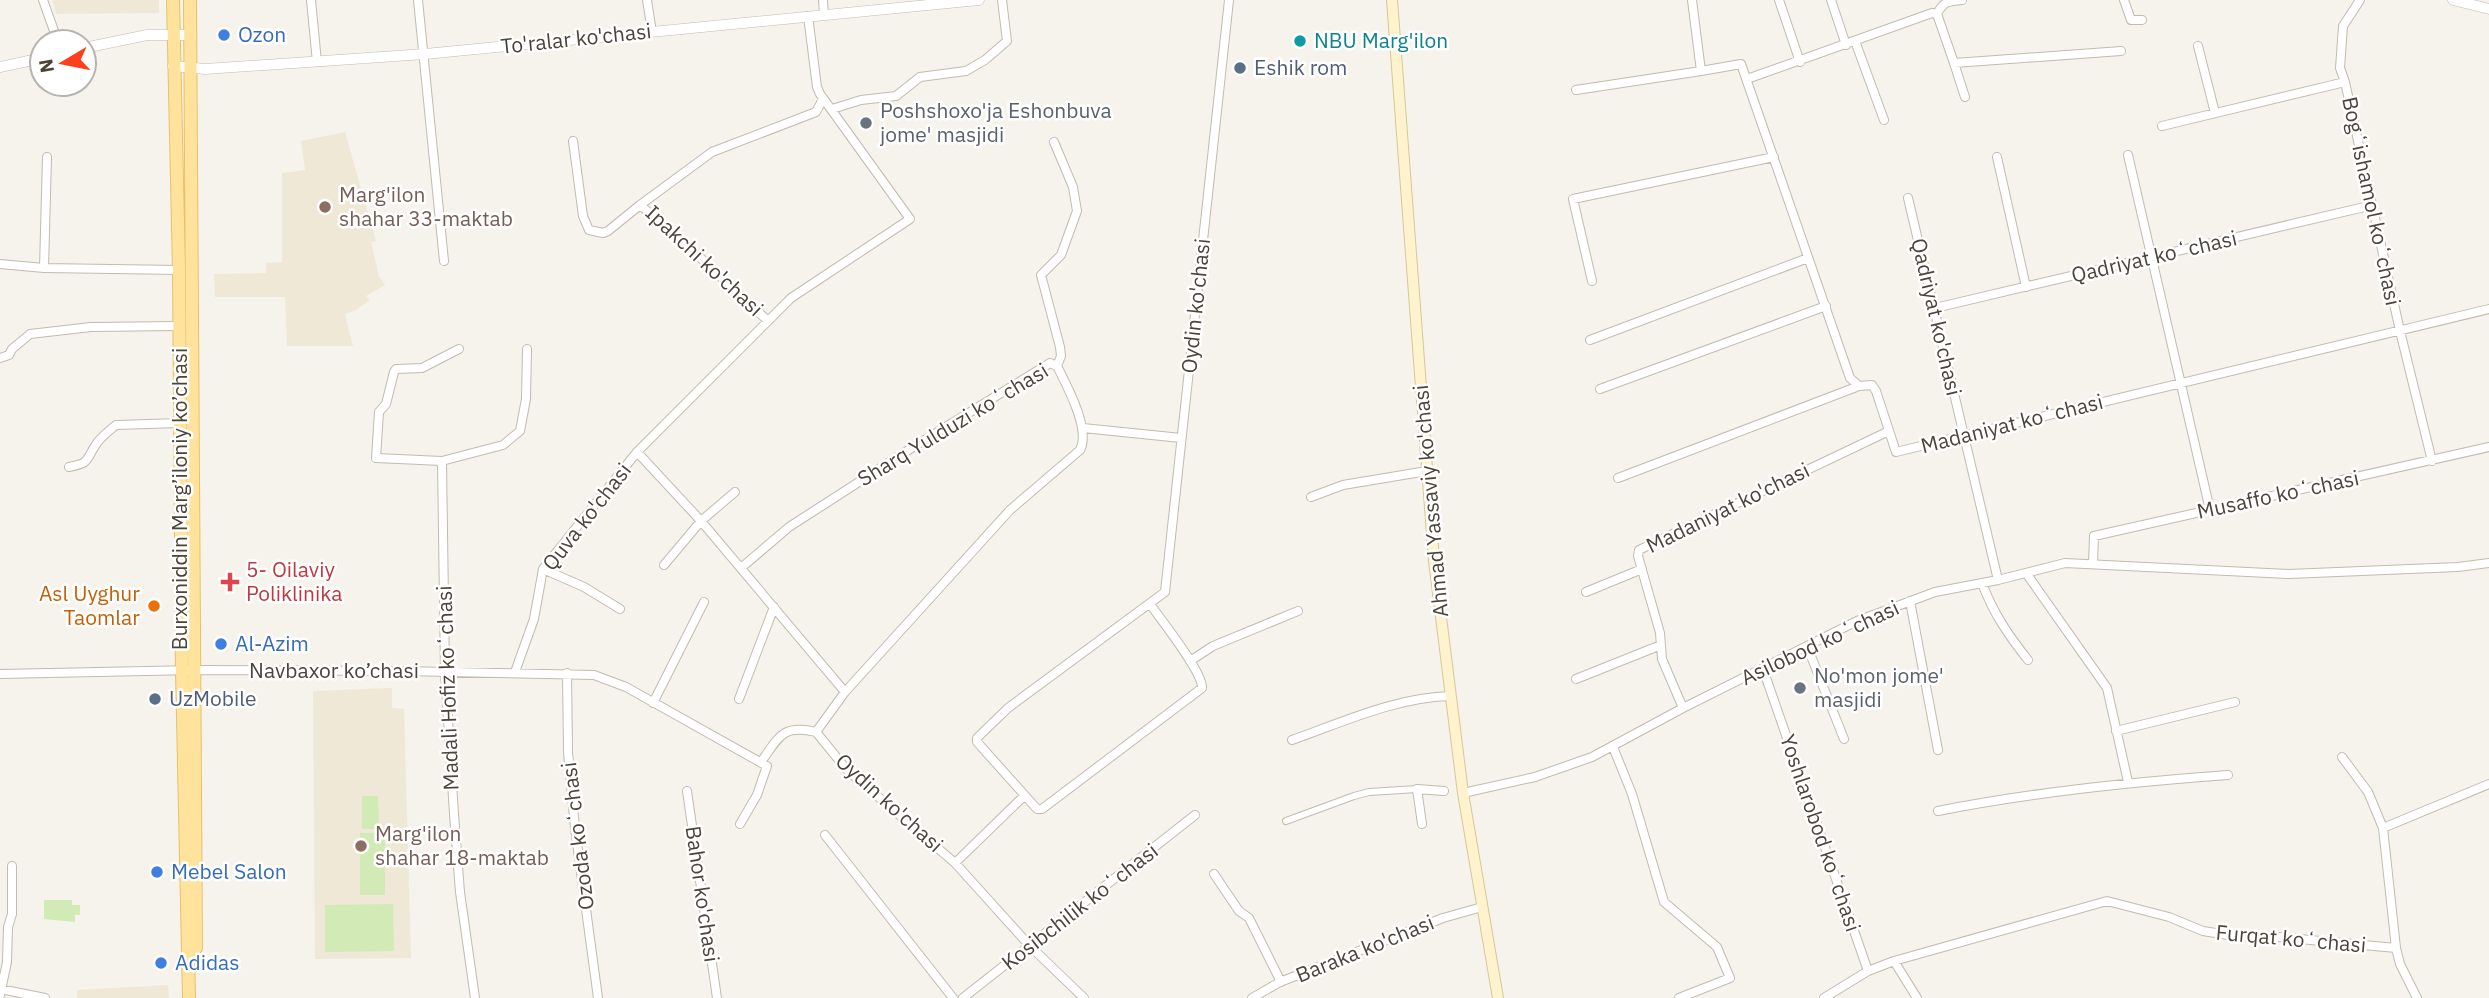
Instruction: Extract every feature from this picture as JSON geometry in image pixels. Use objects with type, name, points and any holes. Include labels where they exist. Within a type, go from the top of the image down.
[{"type":"main road","name":"Burxoniddin Marg’iloniy ko’chasi","points":[[173,0],[180,423],[197,998]]},
{"type":"main road","name":"Burxoniddin Marg’iloniy ko’chasi","points":[[189,998],[190,0]]},
{"type":"main road","name":"Ahmad Yassaviy ko'chasi","points":[[1392,0],[1434,561],[1463,793],[1498,998]]},
{"type":"street","points":[[43,0],[53,28]]},
{"type":"street","points":[[310,0],[317,61]]},
{"type":"street","points":[[418,0],[444,261]]},
{"type":"street","points":[[647,0],[652,32]]},
{"type":"street","points":[[823,0],[824,15]]},
{"type":"street","name":"To'ralar ko'chasi","points":[[173,66],[205,69],[425,54],[979,0]]},
{"type":"street","points":[[808,16],[817,87],[832,109],[861,100],[896,96],[920,77],[966,71],[985,60],[1007,41],[1002,0]]},
{"type":"street","name":"Oydin ko'chasi","points":[[955,863],[1024,796],[976,743],[977,738],[1008,708],[1150,604],[1165,592],[1168,585],[1181,438],[1229,0]]},
{"type":"street","points":[[1692,0],[1702,71]]},
{"type":"street","points":[[1779,0],[1800,61]]},
{"type":"street","points":[[1830,0],[1846,45]]},
{"type":"street","points":[[1962,0],[1947,1],[1942,4],[1937,14],[1965,97]]},
{"type":"street","points":[[2124,0],[2131,20],[2142,20]]},
{"type":"street","points":[[2345,82],[2340,68],[2343,26],[2360,0]]},
{"type":"street","points":[[2453,0],[2489,9]]},
{"type":"street","points":[[1576,90],[1741,64],[1747,79],[1932,13],[1937,14]]},
{"type":"street","points":[[98,45],[147,34],[190,35]]},
{"type":"street","points":[[1855,41],[1884,120]]},
{"type":"street","points":[[2198,46],[2215,113]]},
{"type":"street","points":[[1954,63],[2121,51]]},
{"type":"street","points":[[0,67],[28,61]]},
{"type":"street","name":"Madaniyat koʻchasi","points":[[1747,79],[1850,378],[1859,386],[1872,385],[1876,391],[1896,452],[2489,309]]},
{"type":"street","name":"Bogʻishamol koʻchasi","points":[[2162,126],[2345,82],[2431,461]]},
{"type":"street","name":"Ipakchi ko'chasi","points":[[768,321],[640,205],[701,157],[816,112],[823,99]]},
{"type":"street","name":"Quva ko'chasi","points":[[515,672],[534,619],[543,569],[637,452],[791,298],[910,219],[832,109]]},
{"type":"street","points":[[573,141],[583,216],[589,230],[603,233],[608,231],[640,205]]},
{"type":"street","points":[[1054,142],[1073,187],[1077,211],[1061,255],[1041,275],[1060,347],[1058,366]]},
{"type":"street","points":[[2128,155],[2210,510]]},
{"type":"street","points":[[44,268],[47,157]]},
{"type":"street","points":[[1592,281],[1573,199],[1774,157]]},
{"type":"street","points":[[1997,157],[2026,287]]},
{"type":"street","name":"Qadriyat ko'chasi","points":[[1908,198],[1998,580]]},
{"type":"street","name":"Qadriyat koʻchasi","points":[[1935,308],[2373,205]]},
{"type":"street","points":[[1590,340],[1808,258]]},
{"type":"street","points":[[0,264],[44,268],[178,270]]},
{"type":"street","points":[[1600,388],[1826,306]]},
{"type":"street","points":[[0,358],[9,355],[12,349],[30,334],[91,327],[179,326]]},
{"type":"street","points":[[459,349],[422,368],[396,369],[386,404],[379,412],[376,458],[442,461],[503,445],[520,431],[526,399],[527,349]]},
{"type":"street","name":"Sharq Yulduzi koʻchasi","points":[[741,568],[789,527],[1050,363],[1058,366],[1083,428]]},
{"type":"street","points":[[1618,478],[1859,386]]},
{"type":"street","points":[[69,467],[84,464],[90,458],[95,444],[116,425],[180,423]]},
{"type":"street","points":[[761,762],[781,734],[792,729],[816,732],[845,692],[1010,510],[1080,450],[1084,443],[1083,428],[1181,438]]},
{"type":"street","name":"Madaniyat ko'chasi","points":[[1683,708],[1662,659],[1661,645],[1638,556],[1639,550],[1889,431]]},
{"type":"street","name":"Musaffo koʻchasi","points":[[2093,564],[2094,536],[2489,447]]},
{"type":"street","points":[[637,452],[701,521],[845,692]]},
{"type":"street","name":"Madali Hofiz koʻchasi","points":[[442,461],[445,672],[460,892],[475,998]]},
{"type":"street","points":[[1311,498],[1343,485],[1427,471]]},
{"type":"street","points":[[664,565],[701,521],[735,492]]},
{"type":"street","name":"Asilobod koʻchasi","points":[[1463,793],[1535,777],[1592,757],[1857,621],[1935,592],[2065,563],[2289,574],[2458,568],[2489,563]]},
{"type":"street","points":[[543,569],[584,587],[620,609]]},
{"type":"street","points":[[1586,592],[1642,569]]},
{"type":"street","points":[[2026,573],[2106,688],[2128,782]]},
{"type":"street","points":[[1982,583],[1991,608],[2028,660]]},
{"type":"street","points":[[1910,601],[1938,750]]},
{"type":"street","points":[[653,703],[704,602]]},
{"type":"street","points":[[1024,796],[1038,809],[1042,808],[1199,692],[1202,682],[1150,604]]},
{"type":"street","points":[[739,699],[774,607]]},
{"type":"street","points":[[1190,661],[1213,646],[1298,611]]},
{"type":"street","points":[[1576,679],[1661,645]]},
{"type":"street","points":[[1807,646],[1844,739]]},
{"type":"street","name":"Yoshlarobod koʻchasi","points":[[1763,669],[1868,971]]},
{"type":"street","name":"Navbaxor ko’chasi","points":[[0,674],[188,670],[515,672]]},
{"type":"street","points":[[515,672],[567,673],[608,678],[761,762],[767,768],[757,795],[740,824]]},
{"type":"street","name":"Ozoda koʻchasi","points":[[567,673],[568,752],[598,998]]},
{"type":"street","points":[[1292,740],[1380,710],[1431,697],[1451,696]]},
{"type":"street","points":[[2116,731],[2235,702]]},
{"type":"street","name":"Oydin ko'chasi","points":[[816,732],[847,770],[955,863],[1030,946],[1084,998]]},
{"type":"street","points":[[1613,747],[1632,794],[1664,902],[1717,947],[1730,978],[1679,998]]},
{"type":"street","name":"Furqat koʻchasi","points":[[2342,757],[2368,792],[2384,828],[2396,948],[2405,975],[2417,998]]},
{"type":"street","points":[[1938,811],[1995,799],[2128,782],[2228,775]]},
{"type":"street","points":[[2384,828],[2489,784]]},
{"type":"street","points":[[1286,821],[1369,792],[1417,789],[1444,791]]},
{"type":"street","points":[[1417,789],[1422,824]]},
{"type":"street","name":"Bahor ko'chasi","points":[[687,790],[717,998]]},
{"type":"street","name":"Kosibchilik koʻchasi","points":[[963,998],[1195,815]]},
{"type":"street","points":[[825,835],[953,998]]},
{"type":"street","points":[[12,866],[12,914],[8,927],[7,962],[1,991],[45,998]]},
{"type":"street","points":[[1214,874],[1239,911],[1249,918],[1281,982]]},
{"type":"street","name":"Furqat koʻchasi","points":[[1894,961],[2107,901],[2169,917],[2203,930],[2234,936],[2278,937],[2396,948]]},
{"type":"street","name":"Baraka ko'chasi","points":[[1252,998],[1281,982],[1443,918],[1482,907]]},
{"type":"street","points":[[1824,998],[1868,971],[1894,961],[1917,998]]},
{"type":"shaded area","points":[[52,0],[159,0],[159,13],[56,14]]},
{"type":"shaded area","name":"Marg'ilon shahar 33-maktab","points":[[345,132],[376,241],[371,242],[379,276],[385,285],[366,296],[370,300],[345,314],[353,346],[287,346],[285,297],[215,297],[214,274],[266,273],[266,263],[282,262],[282,173],[305,170],[301,141]]},
{"type":"shaded area","name":"Marg'ilon shahar 18-maktab","points":[[392,688],[392,708],[404,709],[411,958],[315,959],[313,691]]},
{"type":"shaded area","points":[[168,985],[169,998],[77,998],[77,990]]},
{"type":"green space","points":[[362,796],[378,796],[379,829],[362,829]]},
{"type":"green space","points":[[360,833],[385,833],[385,895],[360,895]]},
{"type":"green space","points":[[44,900],[72,900],[72,905],[80,905],[80,915],[75,915],[75,922],[44,919]]},
{"type":"green space","points":[[393,904],[394,951],[325,952],[325,905]]},
{"type":"place","name":"Ozon","points":[[224,35]]},
{"type":"place","name":"NBU Marg'ilon","points":[[1300,41]]},
{"type":"place","name":"Eshik rom","points":[[1240,68]]},
{"type":"place","name":"Poshshoxo'ja Eshonbuva jome' masjidi","points":[[866,123]]},
{"type":"place","name":"Marg'ilon shahar 33-maktab","points":[[325,207]]},
{"type":"place","name":"5- Oilaviy Poliklinika","points":[[230,582]]},
{"type":"place","name":"Asl Uyghur Taomlar","points":[[154,606]]},
{"type":"place","name":"Al-Azim","points":[[221,644]]},
{"type":"place","name":"No'mon jome' masjidi","points":[[1800,688]]},
{"type":"place","name":"UzMobile","points":[[155,699]]},
{"type":"place","name":"Marg'ilon shahar 18-maktab","points":[[361,846]]},
{"type":"place","name":"Mebel Salon","points":[[157,872]]},
{"type":"place","name":"Adidas","points":[[161,963]]}]
